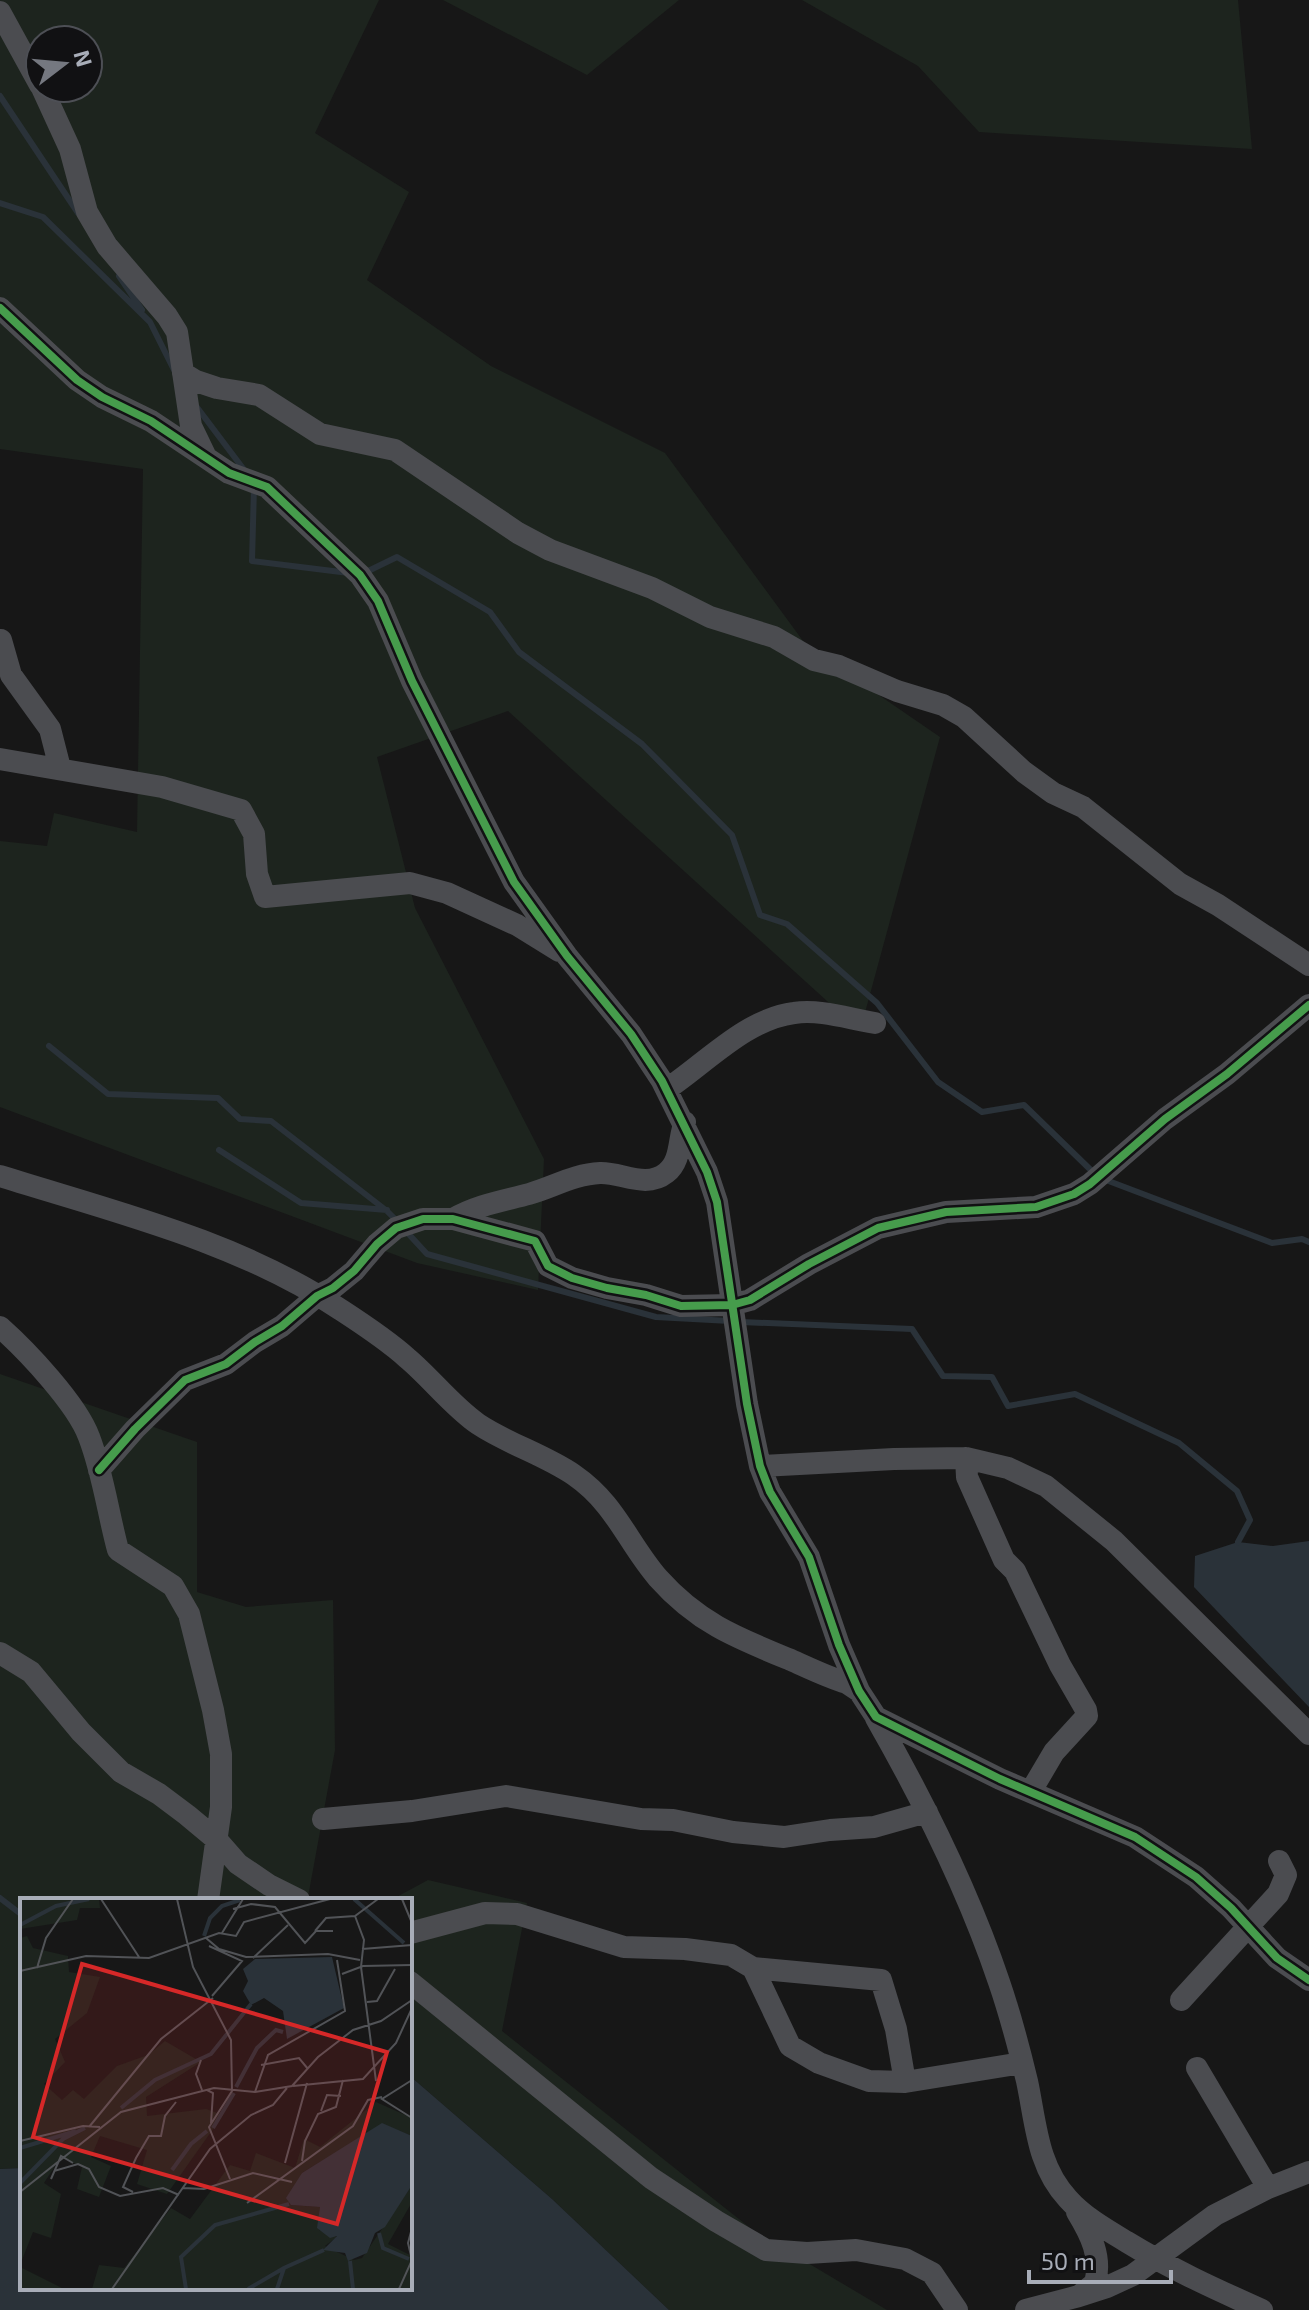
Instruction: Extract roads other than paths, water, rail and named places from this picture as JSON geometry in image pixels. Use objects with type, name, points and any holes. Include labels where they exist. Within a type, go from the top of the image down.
[{"type":"street","points":[[0,12],[24,55]]},
{"type":"street","points":[[49,104],[70,149],[87,212],[107,246],[177,332],[191,426],[206,458]]},
{"type":"street","points":[[0,308],[77,380],[102,397],[151,421],[229,473],[267,487],[354,567],[378,601],[412,681],[514,882],[567,956],[631,1034],[685,1122],[717,1202],[747,1404],[760,1466],[770,1492],[809,1557],[859,1691],[927,1812],[1000,1983],[1043,2159],[1092,2239],[1098,2258],[1095,2283],[1079,2296]]},
{"type":"street","points":[[183,373],[217,388],[259,395],[320,434],[395,450],[518,533],[550,550],[663,593],[710,617],[774,637],[814,660],[839,666],[897,691],[943,705],[964,717],[1024,772],[1053,793],[1083,807],[1180,884],[1218,905],[1309,965]]},
{"type":"street","points":[[1,640],[11,675],[50,729],[60,768]]},
{"type":"street","points":[[0,759],[162,787],[241,810],[254,834],[257,874],[265,897],[410,883],[447,893],[517,925],[567,956]]},
{"type":"street","points":[[99,1470],[185,1380],[226,1364],[282,1326],[317,1296],[354,1271],[377,1244],[396,1228],[423,1219],[453,1219],[535,1241],[548,1266],[572,1278],[681,1306],[732,1305],[750,1300],[809,1264],[878,1228],[946,1212],[1036,1207],[1074,1194],[1309,1005]]},
{"type":"street","points":[[667,1089],[769,1019],[795,1012],[823,1013],[875,1023]]},
{"type":"street","points":[[453,1219],[469,1209],[529,1194],[579,1175],[604,1172],[648,1180],[667,1173],[678,1156],[685,1122]]},
{"type":"street","points":[[0,1176],[128,1213],[206,1242],[269,1269],[337,1307],[406,1356],[478,1423],[573,1474],[592,1489],[616,1515],[656,1576],[708,1623],[741,1641],[847,1683],[859,1691]]},
{"type":"street","points":[[0,1327],[21,1346],[59,1391],[88,1434],[118,1550],[173,1586],[189,1614],[221,1754],[221,1807],[208,1898]]},
{"type":"street","points":[[760,1466],[966,1458],[1008,1468],[1046,1486],[1114,1541],[1309,1734]]},
{"type":"street","points":[[966,1458],[967,1477],[1004,1560],[1015,1571],[1060,1665],[1086,1710],[1087,1716],[1054,1752],[1031,1791]]},
{"type":"street","points":[[0,1653],[31,1672],[81,1732],[121,1772],[159,1794],[217,1840],[238,1864],[295,1898]]},
{"type":"street","points":[[876,1717],[1000,1779],[1135,1837],[1170,1858],[1196,1877],[1277,1958],[1309,1980]]},
{"type":"street","points":[[323,1819],[412,1811],[506,1796],[641,1819],[673,1820],[733,1832],[784,1837],[874,1827],[927,1812]]},
{"type":"street","points":[[1181,2000],[1278,1894],[1286,1875],[1279,1861]]},
{"type":"street","points":[[412,1932],[485,1913],[517,1914],[624,1947],[685,1949],[731,1955],[753,1968],[881,1980],[896,2029],[905,2082]]},
{"type":"street","points":[[753,1968],[790,2046],[819,2063],[869,2081],[905,2082],[1022,2063]]},
{"type":"street","points":[[412,1984],[651,2178],[716,2221],[766,2250],[807,2253],[856,2250],[905,2259],[932,2273],[957,2310]]},
{"type":"street","points":[[1197,2068],[1268,2188]]},
{"type":"street","points":[[1026,2310],[1107,2287],[1133,2275],[1215,2215],[1268,2188],[1309,2172]]},
{"type":"street","points":[[1070,2201],[1106,2230],[1154,2258],[1205,2286],[1262,2310]]},
{"type":"waterway","points":[[0,96],[78,213]]},
{"type":"waterway","points":[[0,203],[43,217],[150,322],[174,370]]},
{"type":"waterway","points":[[119,276],[142,310]]},
{"type":"waterway","points":[[196,406],[245,471]]},
{"type":"waterway","points":[[254,487],[252,561],[349,573]]},
{"type":"waterway","points":[[364,573],[397,557],[490,612],[519,652],[642,744],[732,835],[760,915],[787,924],[877,1003],[938,1082],[982,1112],[1024,1105],[1098,1177],[1272,1243],[1302,1239],[1309,1242]]},
{"type":"waterway","points":[[49,1046],[108,1094],[218,1098],[240,1119],[271,1121],[397,1221]]},
{"type":"waterway","points":[[219,1150],[301,1203],[387,1210]]},
{"type":"waterway","points":[[404,1229],[427,1254],[656,1317],[730,1321]]},
{"type":"waterway","points":[[741,1322],[912,1329],[943,1376],[992,1377],[1008,1406],[1075,1394],[1179,1443],[1237,1491],[1250,1520],[1238,1542]]},
{"type":"waterway","points":[[0,1898],[20,1913]]}]
